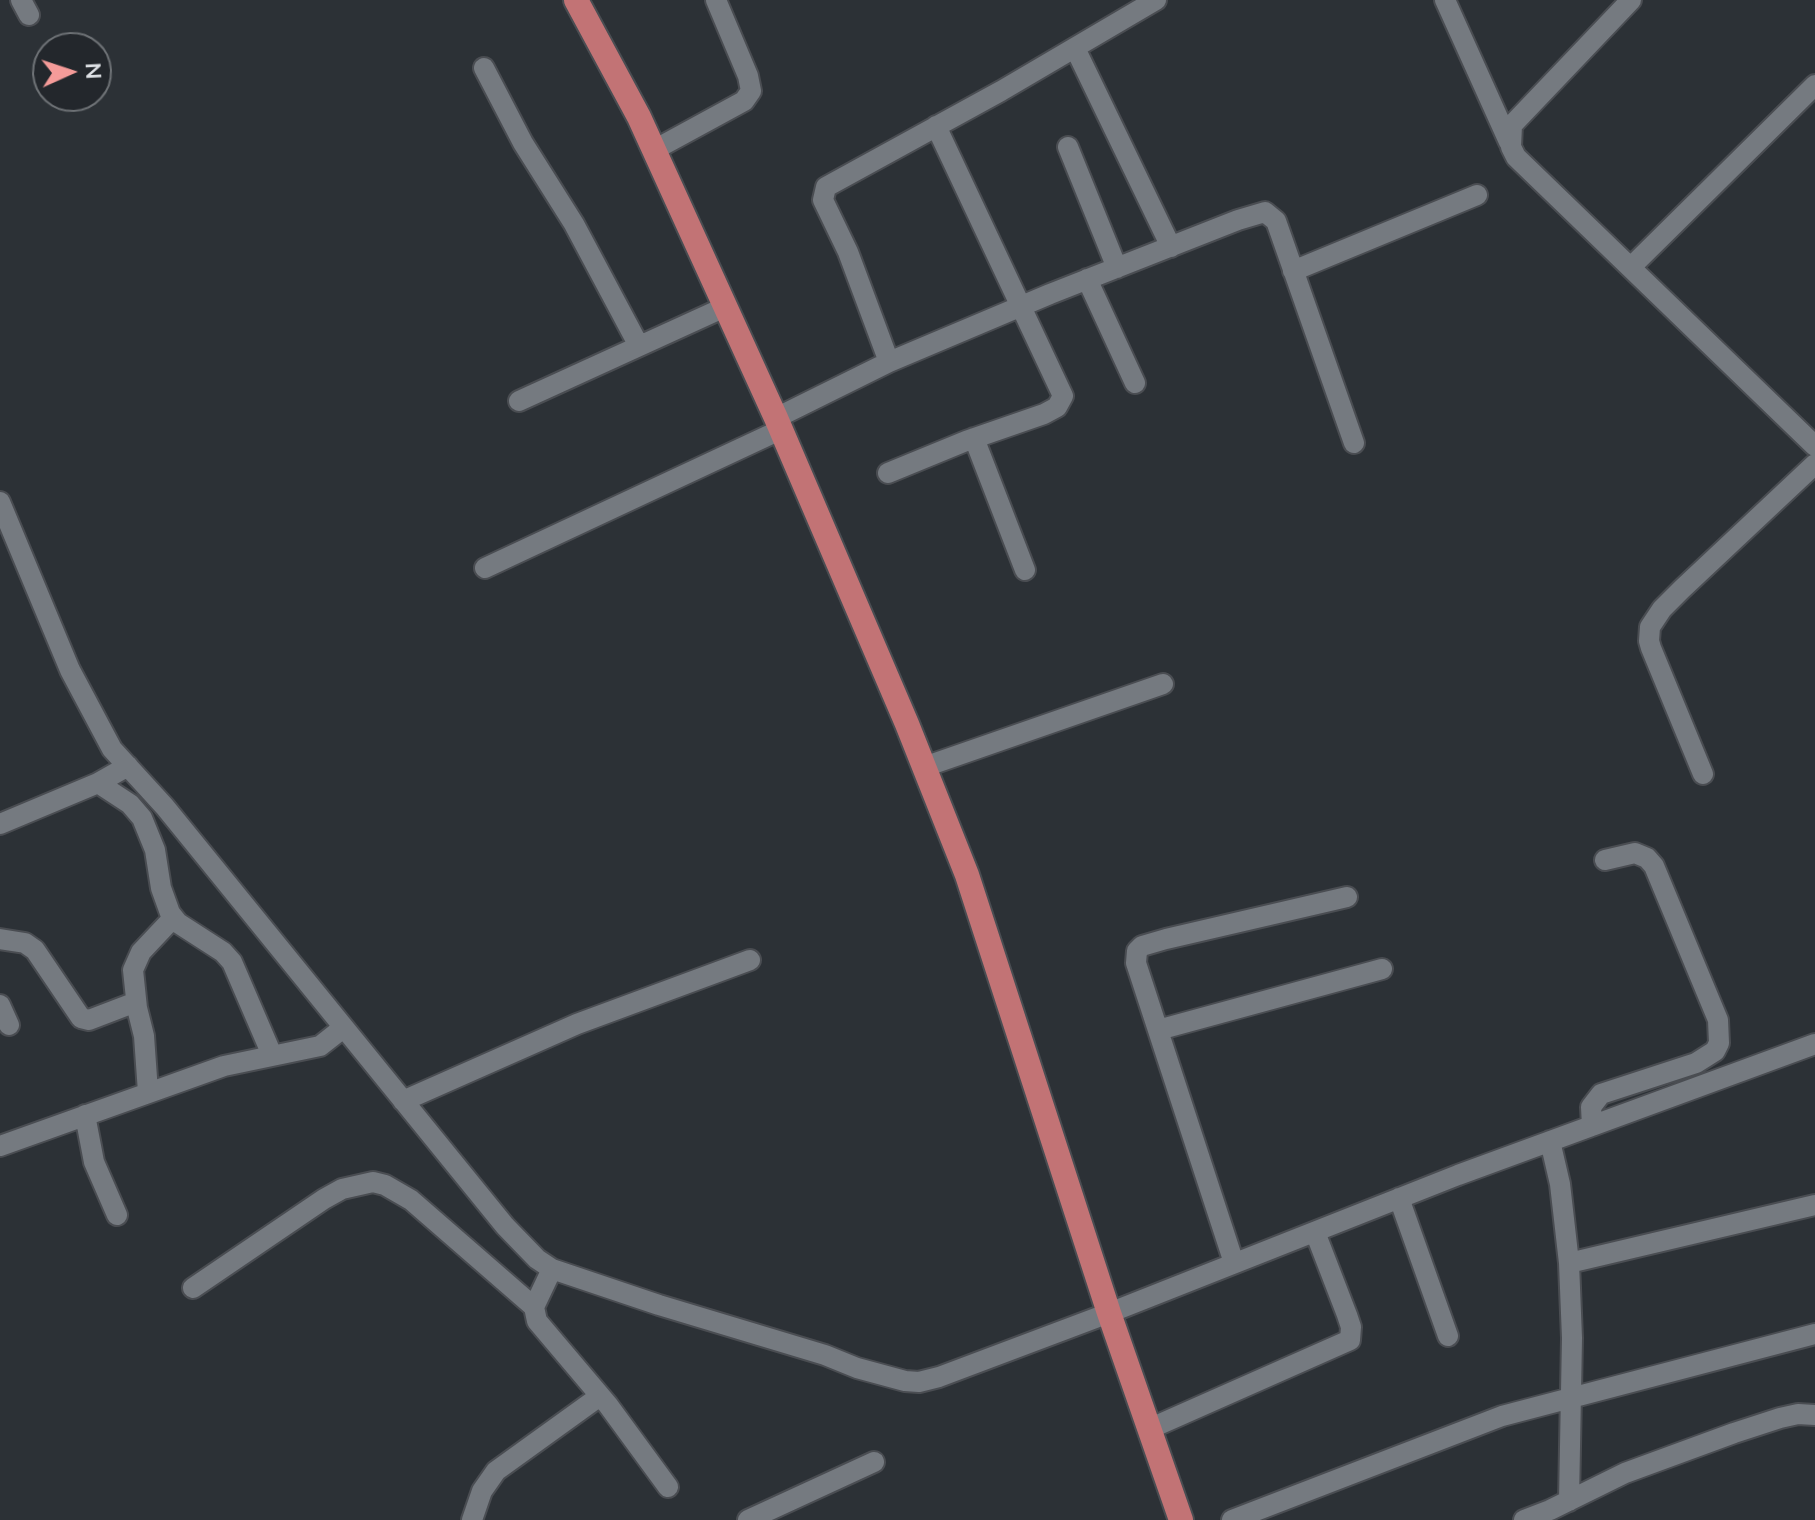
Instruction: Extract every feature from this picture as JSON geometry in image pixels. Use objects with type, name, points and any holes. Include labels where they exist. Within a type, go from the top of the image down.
[{"type":"main road","points":[[576,0],[654,150],[778,424],[967,875],[1109,1313],[1181,1520]]},
{"type":"street","points":[[654,150],[744,101],[751,91],[748,76],[716,0]]},
{"type":"street","points":[[1445,0],[1516,157],[1815,446]]},
{"type":"street","points":[[1511,147],[1512,125],[1631,0]]},
{"type":"street","points":[[889,362],[823,194],[831,183],[1075,48],[1149,2]]},
{"type":"street","points":[[1075,48],[1171,247]]},
{"type":"street","points":[[484,68],[523,143],[574,224],[639,346]]},
{"type":"street","points":[[1631,267],[1815,85]]},
{"type":"street","points":[[888,473],[1044,414],[1062,402],[1062,391],[936,126]]},
{"type":"street","points":[[1068,147],[1117,268]]},
{"type":"street","points":[[1293,271],[1477,195]]},
{"type":"street","points":[[485,568],[778,424],[889,362],[1087,279],[1265,212],[1276,221],[1354,443]]},
{"type":"street","points":[[1087,279],[1135,383]]},
{"type":"street","points":[[519,401],[725,307]]},
{"type":"street","points":[[974,438],[1025,570]]},
{"type":"street","points":[[1703,774],[1651,648],[1650,627],[1662,609],[1682,589],[1815,464]]},
{"type":"street","points":[[0,502],[70,670],[103,733],[130,804],[142,818],[155,850],[164,897],[173,918],[223,952],[232,962],[272,1055]]},
{"type":"street","points":[[924,767],[1163,684]]},
{"type":"street","points":[[0,824],[117,773]]},
{"type":"street","points":[[117,773],[165,807],[336,1034],[403,1101],[505,1226],[537,1259],[552,1269],[659,1305],[905,1381],[919,1382],[939,1377],[1399,1198],[1815,1044]]},
{"type":"street","points":[[1592,1126],[1591,1107],[1601,1094],[1696,1063],[1715,1051],[1719,1043],[1718,1020],[1654,866],[1647,858],[1635,853],[1605,860]]},
{"type":"street","points":[[1234,1263],[1136,963],[1137,951],[1142,946],[1347,897]]},
{"type":"street","points":[[148,1092],[144,1036],[133,979],[134,961],[173,918]]},
{"type":"street","points":[[0,939],[25,943],[35,950],[81,1018],[89,1020],[136,1002]]},
{"type":"street","points":[[403,1101],[577,1024],[750,960]]},
{"type":"street","points":[[1158,1030],[1382,969]]},
{"type":"street","points":[[0,1005],[9,1025]]},
{"type":"street","points":[[0,1146],[224,1066],[296,1052],[336,1034]]},
{"type":"street","points":[[85,1115],[94,1162],[117,1215]]},
{"type":"street","points":[[1550,1141],[1560,1184],[1569,1263],[1569,1501]]},
{"type":"street","points":[[193,1288],[342,1189],[373,1182],[385,1185],[411,1200],[534,1307],[542,1328],[600,1396],[668,1487]]},
{"type":"street","points":[[1399,1198],[1448,1336]]},
{"type":"street","points":[[1569,1263],[1815,1205]]},
{"type":"street","points":[[1149,1429],[1350,1340],[1351,1327],[1315,1232]]},
{"type":"street","points":[[534,1307],[552,1269]]},
{"type":"street","points":[[1232,1520],[1502,1416],[1815,1334]]},
{"type":"street","points":[[472,1520],[482,1491],[496,1471],[600,1396]]},
{"type":"street","points":[[1524,1520],[1625,1473],[1734,1433],[1798,1414],[1815,1415]]},
{"type":"street","points":[[748,1520],[874,1462]]}]
